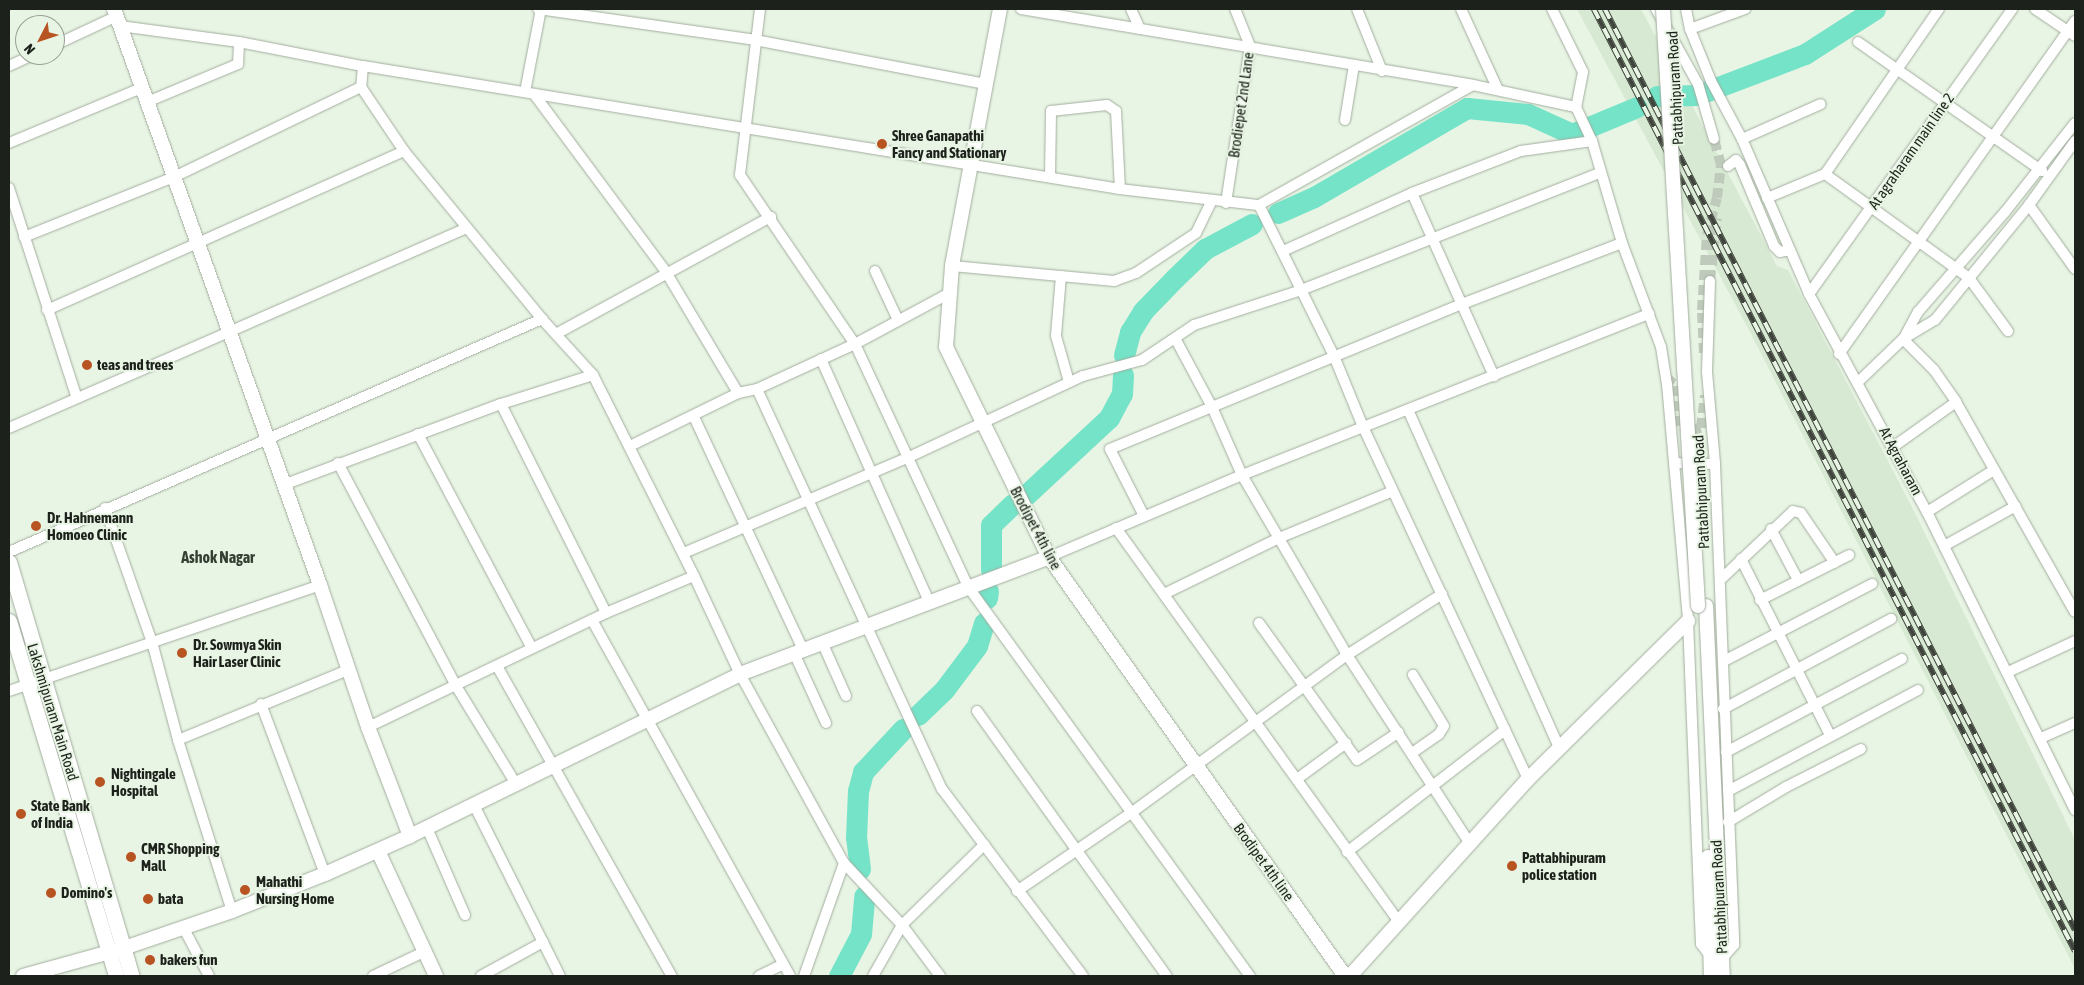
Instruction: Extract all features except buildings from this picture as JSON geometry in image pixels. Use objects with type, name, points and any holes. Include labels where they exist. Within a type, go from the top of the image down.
[{"type":"main road","name":"Lakshmipuram Main Road","points":[[9,562],[116,950],[116,976]]},
{"type":"main road","name":"Lakshmipuram Main Road","points":[[9,621],[27,684],[116,950],[132,976]]},
{"type":"street","points":[[738,393],[666,272],[530,93],[540,9],[754,40],[986,84]]},
{"type":"street","points":[[760,9],[754,40],[740,175],[771,217],[855,344],[907,458],[970,588],[1131,814],[1250,976]]},
{"type":"street","name":"Brodipet 4th line","points":[[1000,9],[952,266],[948,294],[946,347],[1049,557],[1195,767],[1345,976]]},
{"type":"street","points":[[1021,9],[1473,85],[1576,107]]},
{"type":"street","points":[[1132,9],[1140,28]]},
{"type":"street","name":"Brodiepet 2nd Lane","points":[[1226,203],[1250,46],[1236,9]]},
{"type":"street","points":[[1357,9],[1382,71]]},
{"type":"street","points":[[1461,9],[1498,90]]},
{"type":"street","points":[[1552,9],[1583,72],[1576,107],[1591,137],[1622,244],[1661,348],[1667,384],[1688,621],[1701,944],[1716,958],[1734,945],[1715,464],[1707,372],[1710,281]]},
{"type":"street","points":[[1656,9],[1698,84],[1714,139]]},
{"type":"street","name":"Pattabhipuram Road","points":[[1663,9],[1702,606]]},
{"type":"street","name":"Pattabhipuram Road","points":[[1670,9],[1702,606],[1716,919],[1716,958],[1711,976]]},
{"type":"street","points":[[1686,9],[1690,29],[1745,9]]},
{"type":"street","points":[[1766,198],[1825,174],[1896,68],[1939,9]]},
{"type":"street","name":"At agraharam main line 2","points":[[1809,294],[2012,9]]},
{"type":"street","points":[[2035,9],[2072,34]]},
{"type":"street","points":[[65,40],[117,17],[363,66],[1120,189],[1211,202],[1259,205],[1473,85]]},
{"type":"street","points":[[117,17],[320,585],[368,727],[410,836]]},
{"type":"street","points":[[1839,354],[1922,241],[1992,135],[2072,34],[2075,21]]},
{"type":"street","name":"At Agraharam","points":[[1690,29],[1711,81],[1742,139],[1809,294],[1839,354],[1858,382],[1927,512],[2041,738],[2075,810]]},
{"type":"street","points":[[147,102],[238,64],[240,42]]},
{"type":"street","points":[[1858,42],[2049,176]]},
{"type":"street","points":[[1344,120],[1354,65]]},
{"type":"street","points":[[363,66],[360,87],[404,151],[542,319],[593,376],[684,554],[740,674],[844,863],[902,925],[940,976]]},
{"type":"street","points":[[24,237],[174,177],[360,87]]},
{"type":"street","points":[[9,143],[141,88]]},
{"type":"street","points":[[1742,139],[1820,104]]},
{"type":"street","points":[[1050,178],[1051,111],[1107,105],[1116,111],[1120,189]]},
{"type":"street","points":[[1903,339],[1918,312],[2075,124]]},
{"type":"street","points":[[1283,251],[1412,194],[1521,151],[1591,137]]},
{"type":"street","points":[[1858,382],[1903,339],[1935,320],[2029,205],[2075,141]]},
{"type":"street","points":[[47,310],[197,245],[404,151]]},
{"type":"street","points":[[1728,166],[1736,160],[1740,165],[1774,246],[1780,252],[1790,250]]},
{"type":"street","points":[[684,554],[745,525],[907,458],[1070,382],[1142,360],[1194,325],[1301,290],[1600,172]]},
{"type":"street","points":[[1825,174],[1922,241],[1969,278],[2008,331]]},
{"type":"street","points":[[9,188],[76,396]]},
{"type":"street","points":[[1412,194],[1494,376]]},
{"type":"street","points":[[952,266],[1114,281],[1136,273],[1196,233],[1211,202]]},
{"type":"street","points":[[1259,205],[1334,356],[1364,429],[1528,779]]},
{"type":"street","points":[[2029,205],[2075,269]]},
{"type":"street","points":[[556,334],[666,272],[771,217]]},
{"type":"street","points":[[9,428],[76,396],[466,228]]},
{"type":"street","points":[[1144,516],[1110,450],[1462,304],[1622,244]]},
{"type":"street","points":[[875,272],[898,320]]},
{"type":"street","points":[[1061,276],[1056,336],[1070,382]]},
{"type":"street","points":[[630,446],[694,417],[738,393],[757,389],[855,344],[948,294]]},
{"type":"street","points":[[24,976],[116,950],[232,911],[325,874],[427,828],[647,718],[740,674],[1049,557],[1242,475],[1409,412],[1649,314]]},
{"type":"street","points":[[9,552],[104,508],[542,319]]},
{"type":"street","points":[[1175,338],[1212,407],[1242,475],[1347,655],[1469,842]]},
{"type":"street","points":[[1903,339],[1934,370],[1956,402],[2075,612]]},
{"type":"street","points":[[821,359],[929,602]]},
{"type":"street","points":[[283,484],[501,404],[593,376]]},
{"type":"street","points":[[757,389],[942,789],[1017,891],[1083,976]]},
{"type":"street","points":[[1893,447],[1956,402]]},
{"type":"street","points":[[501,404],[606,613]]},
{"type":"street","points":[[1409,412],[1560,749]]},
{"type":"street","points":[[694,417],[745,525],[826,722]]},
{"type":"street","points":[[418,434],[532,648]]},
{"type":"street","points":[[338,463],[456,686],[516,784]]},
{"type":"street","points":[[1674,463],[1715,464]]},
{"type":"street","points":[[1927,512],[1994,470]]},
{"type":"street","points":[[1164,594],[1279,538],[1393,491]]},
{"type":"street","points":[[1944,546],[2016,506]]},
{"type":"street","points":[[104,508],[152,642],[178,740],[232,911]]},
{"type":"street","points":[[1720,580],[1771,529],[1797,511],[1835,563]]},
{"type":"street","points":[[1116,528],[1398,921]]},
{"type":"street","points":[[1771,529],[1798,580]]},
{"type":"street","points":[[1760,600],[1849,555]]},
{"type":"street","points":[[1741,559],[1794,669],[1830,735]]},
{"type":"street","points":[[368,727],[606,613],[694,576]]},
{"type":"street","points":[[1724,661],[1776,632],[1872,584]]},
{"type":"street","points":[[9,691],[42,678],[320,585]]},
{"type":"street","points":[[1017,891],[1131,814],[1347,655],[1442,594]]},
{"type":"street","points":[[1724,709],[1794,669],[1891,619]]},
{"type":"street","points":[[592,620],[782,965],[790,976]]},
{"type":"street","points":[[1350,976],[1469,842],[1528,779],[1688,621]]},
{"type":"street","points":[[1259,622],[1306,684],[1357,760],[1399,732]]},
{"type":"street","points":[[2008,672],[2075,641]]},
{"type":"street","points":[[822,642],[846,696]]},
{"type":"street","points":[[1726,752],[1902,659]]},
{"type":"street","points":[[497,666],[672,976]]},
{"type":"street","points":[[178,740],[261,704],[350,670]]},
{"type":"street","points":[[1412,753],[1439,734],[1444,726],[1413,675]]},
{"type":"street","points":[[1728,791],[1830,735],[1918,690]]},
{"type":"street","points":[[261,704],[325,874]]},
{"type":"street","points":[[977,711],[1166,976]]},
{"type":"street","points":[[2041,738],[2075,723]]},
{"type":"street","points":[[1347,852],[1505,730]]},
{"type":"street","points":[[1297,779],[1346,744]]},
{"type":"street","points":[[1728,822],[1786,786],[1861,749]]},
{"type":"street","points":[[474,805],[560,976]]},
{"type":"street","points":[[427,828],[465,915]]},
{"type":"street","points":[[873,976],[902,925],[984,846]]},
{"type":"street","points":[[378,851],[436,976]]},
{"type":"street","points":[[804,976],[844,863]]},
{"type":"street","points":[[183,927],[209,976]]},
{"type":"street","points":[[481,976],[543,942]]},
{"type":"street","points":[[373,976],[426,951]]},
{"type":"street","name":"Pattabhipuram Road","points":[[1716,958],[1723,976]]},
{"type":"street","points":[[759,976],[782,965]]},
{"type":"shaded area","points":[[1577,9],[1641,9],[1777,266],[1788,270],[1913,509],[2075,840],[2075,969],[1751,334]]},
{"type":"waterway","points":[[1657,96],[1697,95],[1805,54],[1875,9]]},
{"type":"waterway","points":[[1278,213],[1314,197],[1467,108],[1528,114],[1572,134],[1637,107]]},
{"type":"waterway","points":[[1124,355],[1130,332],[1143,311],[1175,278],[1205,249],[1252,224]]},
{"type":"waterway","points":[[1026,495],[1109,418],[1122,394],[1123,375]]},
{"type":"waterway","points":[[991,570],[991,525],[1013,504]]},
{"type":"waterway","points":[[987,598],[988,591]]},
{"type":"waterway","points":[[918,715],[944,690],[977,646],[984,623]]},
{"type":"waterway","points":[[860,869],[856,838],[858,791],[863,772],[903,729]]},
{"type":"waterway","points":[[839,976],[861,934],[864,896]]},
{"type":"tunnel","points":[[1704,353],[1702,310],[1707,235],[1717,198],[1721,165],[1714,139]]},
{"type":"tunnel","points":[[1710,280],[1717,218]]},
{"type":"tunnel","points":[[1666,377],[1676,386],[1681,426],[1692,430],[1701,428],[1705,395]]},
{"type":"railway","points":[[1594,9],[2075,951]]},
{"type":"railway","points":[[1605,9],[2075,930]]},
{"type":"place","name":"Shree Ganapathi Fancy and Stationary","points":[[882,144]]},
{"type":"place","name":"teas and trees","points":[[87,365]]},
{"type":"place","name":"Dr. Hahnemann Homoeo Clinic","points":[[36,526]]},
{"type":"place","name":"Dr. Sowmya Skin Hair Laser Clinic","points":[[182,653]]},
{"type":"place","name":"Nightingale Hospital","points":[[100,782]]},
{"type":"place","name":"State Bank of India","points":[[21,814]]},
{"type":"place","name":"CMR Shopping Mall","points":[[131,857]]},
{"type":"place","name":"Pattabhipuram police station","points":[[1512,866]]},
{"type":"place","name":"Mahathi Nursing Home","points":[[245,890]]},
{"type":"place","name":"Domino's","points":[[51,893]]},
{"type":"place","name":"bata","points":[[148,899]]},
{"type":"place","name":"bakers fun","points":[[150,960]]},
{"type":"district","name":"Ashok Nagar","points":[[218,557]]}]
